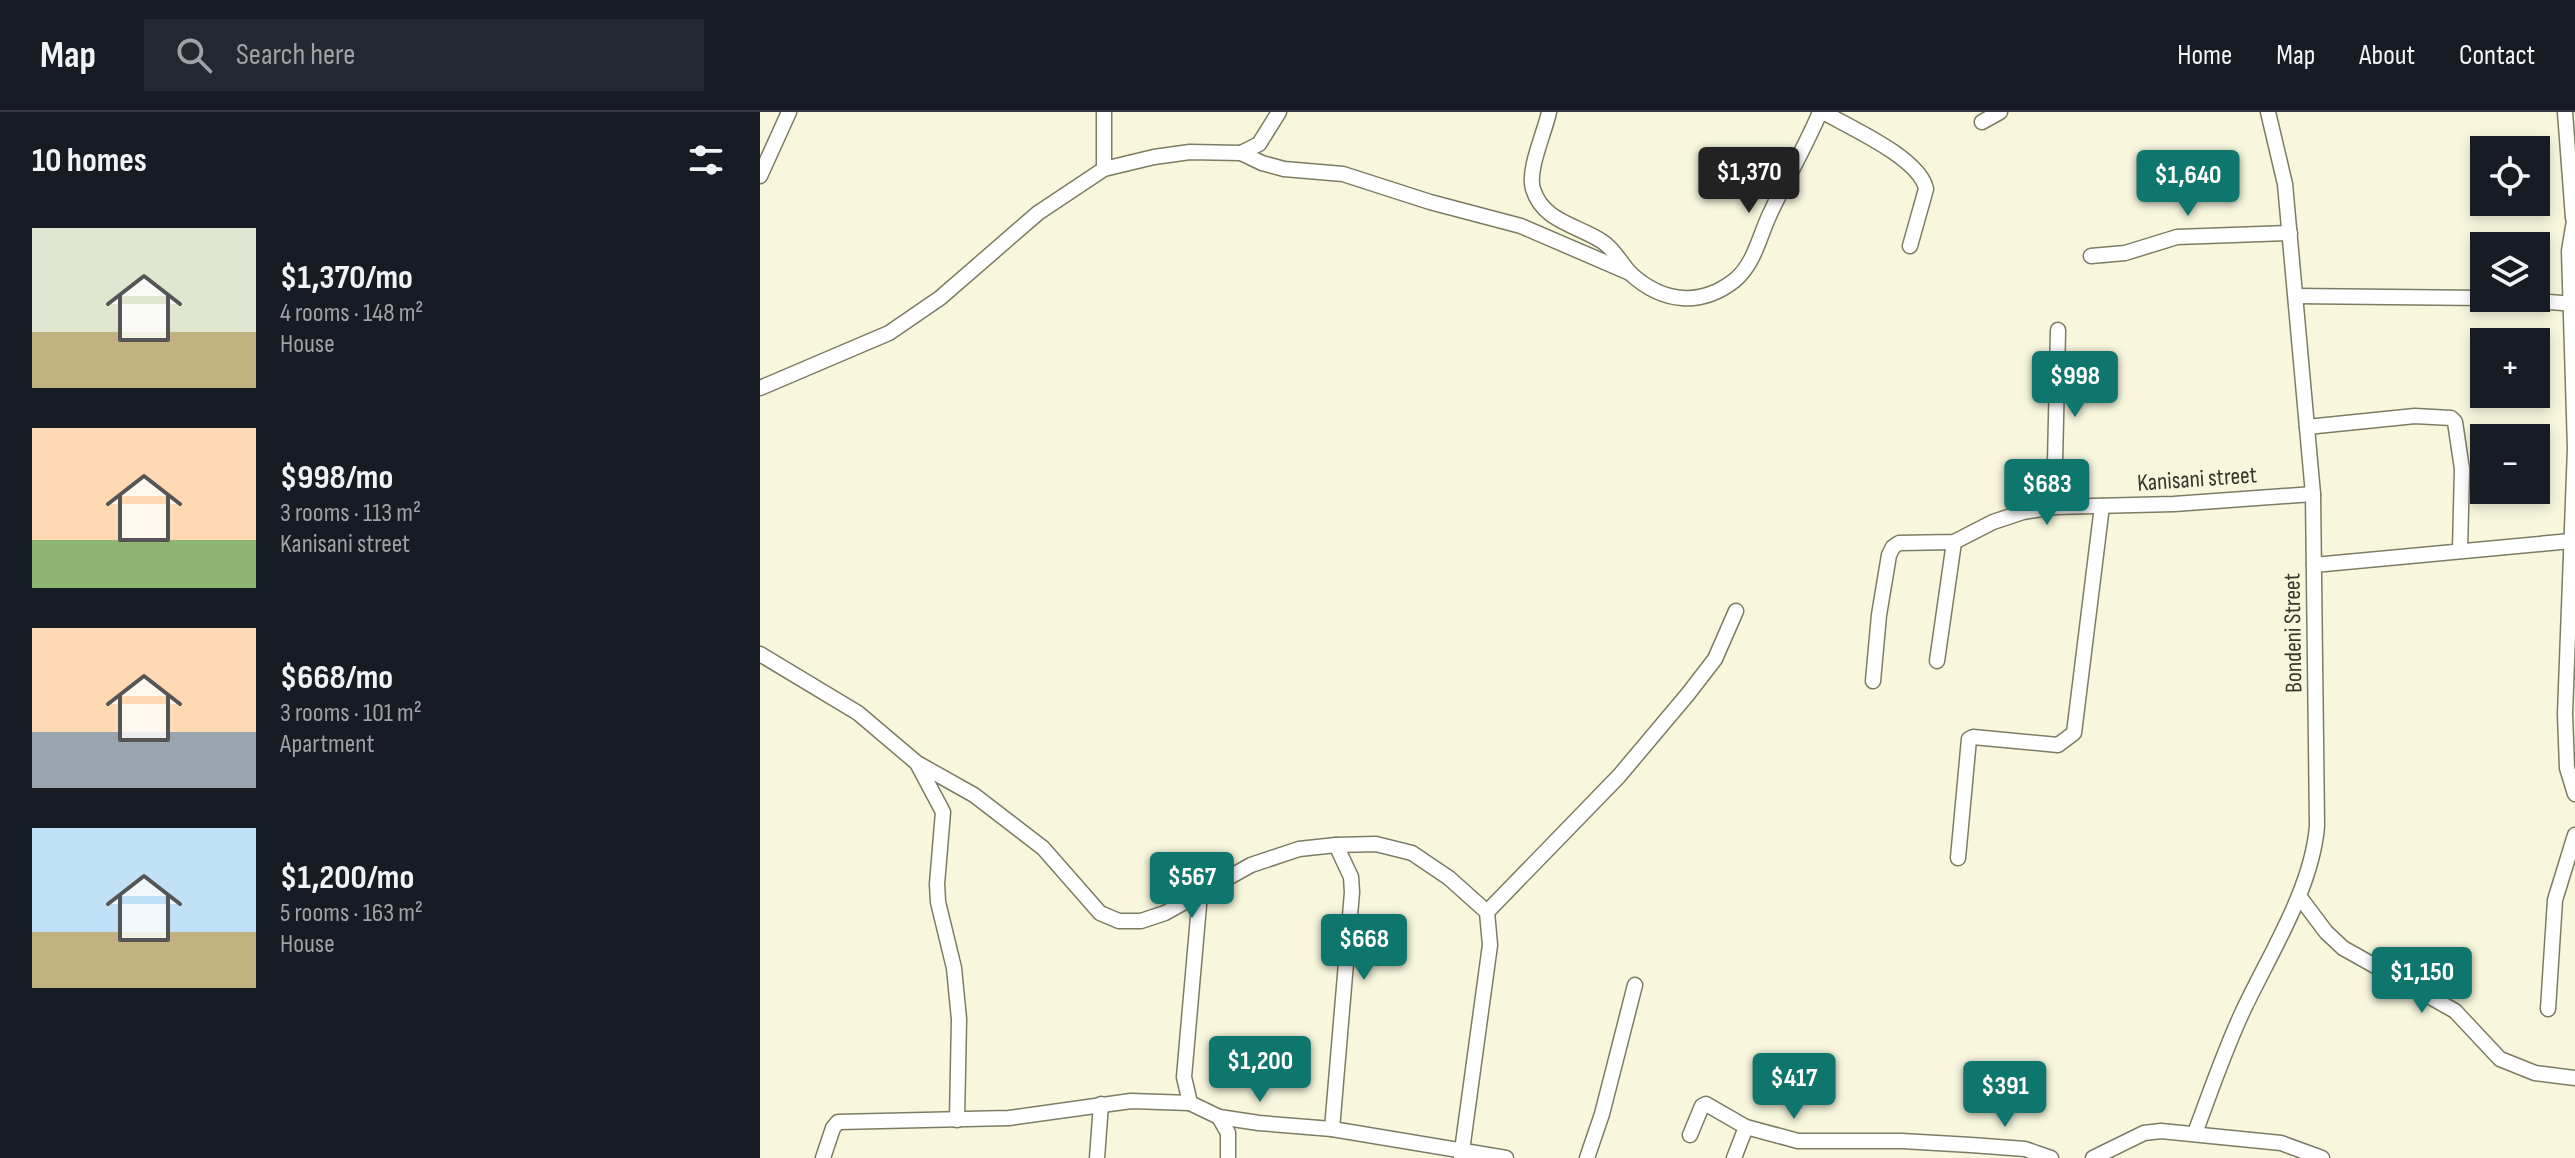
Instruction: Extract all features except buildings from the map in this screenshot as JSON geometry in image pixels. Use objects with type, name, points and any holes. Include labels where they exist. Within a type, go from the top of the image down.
[{"type":"street","points":[[760,176],[789,112]]},
{"type":"street","points":[[1104,112],[1104,169]]},
{"type":"street","points":[[1241,153],[1259,144],[1279,112]]},
{"type":"street","points":[[1549,112],[1532,175],[1532,187],[1537,199],[1547,213],[1604,242],[1630,273]]},
{"type":"street","points":[[760,388],[889,333],[940,298],[1038,213],[1104,169],[1190,152],[1241,153],[1284,169],[1343,174],[1430,202],[1521,226],[1630,273],[1657,293],[1680,300],[1699,299],[1733,281],[1745,270],[1821,112],[1907,161],[1924,179],[1926,189],[1910,246]]},
{"type":"street","points":[[1982,122],[2000,112]]},
{"type":"street","name":"Bondeni Street","points":[[2195,1133],[2238,1022],[2299,896],[2311,862],[2317,826],[2313,494],[2285,184],[2268,112]]},
{"type":"street","points":[[2565,112],[2574,217],[2569,251],[2575,448],[2565,714],[2567,768],[2575,794]]},
{"type":"street","points":[[2091,256],[2125,253],[2177,237],[2290,233]]},
{"type":"street","points":[[2296,296],[2470,298]]},
{"type":"street","points":[[2550,302],[2573,304]]},
{"type":"street","points":[[2054,507],[2058,330]]},
{"type":"street","points":[[2307,427],[2415,416],[2451,418],[2455,422],[2462,469],[2460,550]]},
{"type":"street","name":"Kanisani street","points":[[1873,681],[1889,555],[1899,543],[1954,542],[1993,522],[2023,512],[2054,507],[2174,504],[2313,494]]},
{"type":"street","points":[[1958,858],[1969,739],[2058,745],[2074,733],[2102,506]]},
{"type":"street","points":[[2314,565],[2571,541]]},
{"type":"street","points":[[1937,661],[1954,542]]},
{"type":"street","points":[[1487,912],[1619,776],[1688,694],[1715,659],[1736,611]]},
{"type":"street","points":[[760,654],[858,713],[917,763],[974,795],[1043,848],[1100,913],[1119,921],[1141,921],[1165,913],[1251,865],[1299,849],[1376,844],[1412,853],[1449,878],[1487,912],[1490,945],[1462,1154]]},
{"type":"street","points":[[917,763],[943,812],[937,884],[938,902],[954,968],[959,1019],[957,1120]]},
{"type":"street","points":[[2548,1009],[2555,900],[2575,835]]},
{"type":"street","points":[[1332,1129],[1352,892],[1351,877],[1336,845]]},
{"type":"street","points":[[1190,1103],[1184,1077],[1200,894]]},
{"type":"street","points":[[2299,896],[2326,932],[2343,948],[2455,1011],[2500,1059],[2535,1073],[2575,1078]]},
{"type":"street","points":[[1587,1158],[1602,1114],[1635,985]]},
{"type":"street","points":[[823,1158],[838,1122],[1009,1118],[1131,1101],[1190,1103],[1219,1117],[1332,1129],[1462,1154],[1506,1158]]},
{"type":"street","points":[[1097,1158],[1101,1104]]},
{"type":"street","points":[[1690,1135],[1702,1106],[1706,1104],[1746,1127],[1798,1141],[1902,1141],[1971,1145],[2025,1149],[2051,1158]]},
{"type":"street","points":[[1219,1117],[1228,1133],[1228,1158]]},
{"type":"street","points":[[1734,1158],[1746,1127]]},
{"type":"street","points":[[2093,1158],[2151,1131],[2281,1143],[2322,1158]]}]
